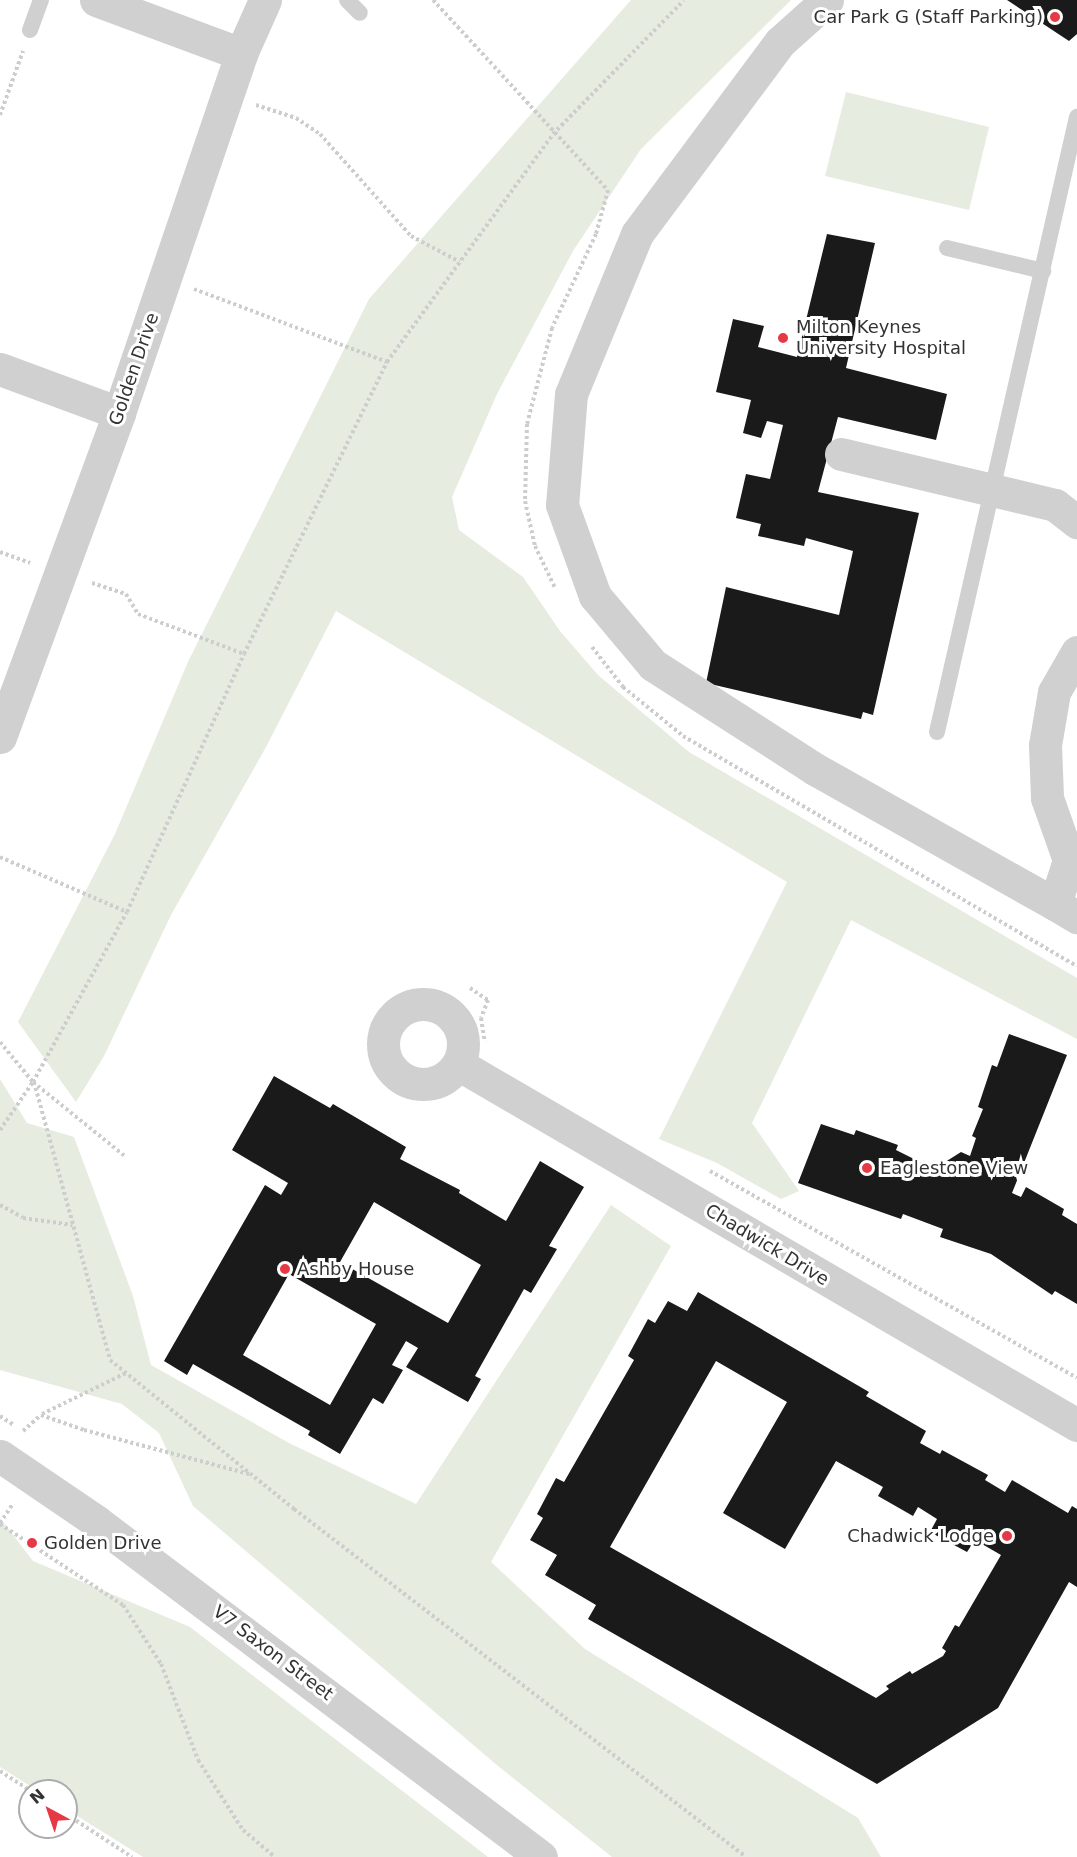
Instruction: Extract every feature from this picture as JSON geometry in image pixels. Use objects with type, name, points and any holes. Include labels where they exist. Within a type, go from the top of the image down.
[{"type":"street","points":[[96,0],[241,54]]},
{"type":"street","name":"Golden Drive","points":[[2,724],[119,413],[241,54],[265,0]]},
{"type":"street","points":[[827,0],[780,42],[637,234],[571,394],[562,505],[595,596],[653,665],[815,769],[1066,911],[1069,860],[1047,798],[1045,745],[1054,692],[1077,652]]},
{"type":"street","points":[[0,369],[119,413]]},
{"type":"street","points":[[841,454],[1055,505],[1077,522]]},
{"type":"street","name":"Chadwick Drive","points":[[458,1064],[1077,1425]]},
{"type":"street","name":"V7 Saxon Street","points":[[0,1456],[97,1522],[541,1857]]},
{"type":"lane","points":[[30,30],[41,0]]},
{"type":"lane","points":[[347,0],[360,14]]},
{"type":"lane","points":[[937,732],[995,489],[1077,117]]},
{"type":"lane","points":[[947,248],[1043,272]]},
{"type":"path","points":[[433,0],[553,134],[608,190],[596,234],[552,328],[527,424],[525,501],[536,546],[558,596]]},
{"type":"path","points":[[0,1130],[33,1082],[127,912],[244,654],[387,362],[553,134],[684,0]]},
{"type":"path","points":[[0,115],[30,30]]},
{"type":"path","points":[[227,96],[296,118],[320,134],[411,236],[460,262]]},
{"type":"path","points":[[166,278],[387,362]]},
{"type":"path","points":[[0,552],[126,594],[138,614],[244,654]]},
{"type":"path","points":[[588,642],[623,687],[683,736],[1077,966]]},
{"type":"path","points":[[0,857],[127,912]]},
{"type":"path","points":[[470,987],[488,1000],[482,1018],[486,1042],[492,1052]]},
{"type":"path","points":[[0,1042],[33,1082],[126,1157]]},
{"type":"path","points":[[33,1082],[110,1360],[252,1474],[746,1857]]},
{"type":"path","points":[[705,1168],[745,1187],[1077,1378]]},
{"type":"path","points":[[0,1205],[23,1218],[73,1225]]},
{"type":"path","points":[[0,1416],[24,1432],[41,1414],[126,1372]]},
{"type":"path","points":[[41,1414],[84,1430],[252,1474]]},
{"type":"path","points":[[0,1524],[123,1605],[161,1664],[198,1760],[243,1830],[275,1857]]},
{"type":"path","points":[[0,1771],[18,1783]]},
{"type":"path","points":[[78,1822],[132,1857]]},
{"type":"shaded area","points":[[631,0],[791,0],[641,149],[573,251],[497,394],[452,497],[459,530],[523,577],[560,631],[598,675],[689,752],[1077,978],[1077,1039],[851,920],[752,1123],[799,1191],[781,1199],[717,1163],[659,1139],[787,882],[336,611],[266,747],[171,915],[104,1056],[76,1102],[18,1022],[115,834],[188,662],[369,299]]},
{"type":"shaded area","points":[[846,92],[989,127],[969,210],[825,176]]},
{"type":"shaded area","points":[[0,1079],[27,1123],[74,1137],[133,1296],[151,1365],[289,1443],[416,1504],[611,1205],[671,1246],[491,1562],[585,1649],[858,1818],[881,1857],[612,1857],[498,1766],[193,1506],[159,1433],[122,1404],[0,1370]]},
{"type":"shaded area","points":[[0,1518],[33,1561],[190,1627],[488,1857],[143,1857],[78,1816],[78,1779],[19,1779],[0,1767]]},
{"type":"building","name":"Car Park G (Staff Parking)","points":[[1007,0],[1077,0],[1077,34],[1069,41]]},
{"type":"building","points":[[827,234],[875,243],[846,368],[947,394],[936,440],[838,417],[818,492],[919,513],[873,715],[863,712],[861,719],[706,683],[726,587],[839,615],[853,551],[806,538],[804,546],[758,536],[761,524],[736,518],[746,474],[770,479],[783,425],[767,421],[761,438],[743,433],[751,400],[716,392],[733,319],[764,326],[758,347],[797,357]]},
{"type":"building","name":"Eaglestone View","points":[[1009,1034],[1067,1055],[1012,1193],[1021,1197],[1026,1187],[1064,1209],[1062,1215],[1077,1224],[1077,1304],[1055,1291],[1052,1295],[991,1254],[940,1237],[943,1229],[903,1214],[901,1219],[798,1183],[821,1124],[854,1135],[856,1130],[898,1145],[896,1150],[938,1171],[942,1164],[961,1152],[970,1156],[976,1138],[972,1136],[983,1109],[978,1107],[992,1065],[997,1067]]},
{"type":"building","name":"Ashby House","points":[[274,1076],[330,1108],[333,1104],[406,1147],[400,1159],[460,1190],[459,1193],[506,1221],[540,1161],[584,1187],[549,1246],[557,1249],[531,1293],[524,1289],[475,1376],[481,1379],[468,1402],[406,1367],[418,1348],[406,1341],[392,1365],[403,1370],[383,1404],[373,1398],[340,1454],[308,1435],[310,1431],[193,1364],[187,1375],[164,1361],[265,1185],[281,1195],[288,1183],[232,1150]],"holes":[[[374,1202],[481,1265],[448,1323],[340,1262]],[[289,1274],[376,1324],[330,1405],[243,1355]]]},
{"type":"building","name":"Chadwick Lodge","points":[[698,1292],[869,1392],[866,1396],[926,1431],[920,1443],[940,1454],[942,1450],[988,1475],[985,1480],[1005,1492],[1012,1480],[1068,1513],[1072,1506],[1077,1509],[1077,1587],[1069,1582],[998,1708],[877,1784],[588,1619],[596,1605],[545,1575],[557,1555],[530,1540],[543,1518],[537,1514],[556,1478],[564,1482],[634,1360],[628,1356],[648,1319],[655,1323],[668,1301],[687,1311]],"holes":[[[716,1361],[787,1402],[723,1513],[785,1549],[836,1461],[883,1487],[878,1496],[913,1516],[918,1507],[937,1519],[930,1532],[967,1552],[975,1540],[1001,1555],[959,1627],[955,1625],[942,1648],[946,1651],[943,1656],[912,1674],[910,1671],[886,1686],[889,1689],[876,1698],[610,1547]]]},
{"type":"place","name":"Car Park G (Staff Parking)","points":[[1055,17]]},
{"type":"place","name":"Milton Keynes University Hospital","points":[[783,338]]},
{"type":"place","name":"Eaglestone View","points":[[867,1168]]},
{"type":"place","name":"Ashby House","points":[[285,1269]]},
{"type":"place","name":"Chadwick Lodge","points":[[1007,1536]]},
{"type":"place","name":"Golden Drive","points":[[32,1543]]}]
